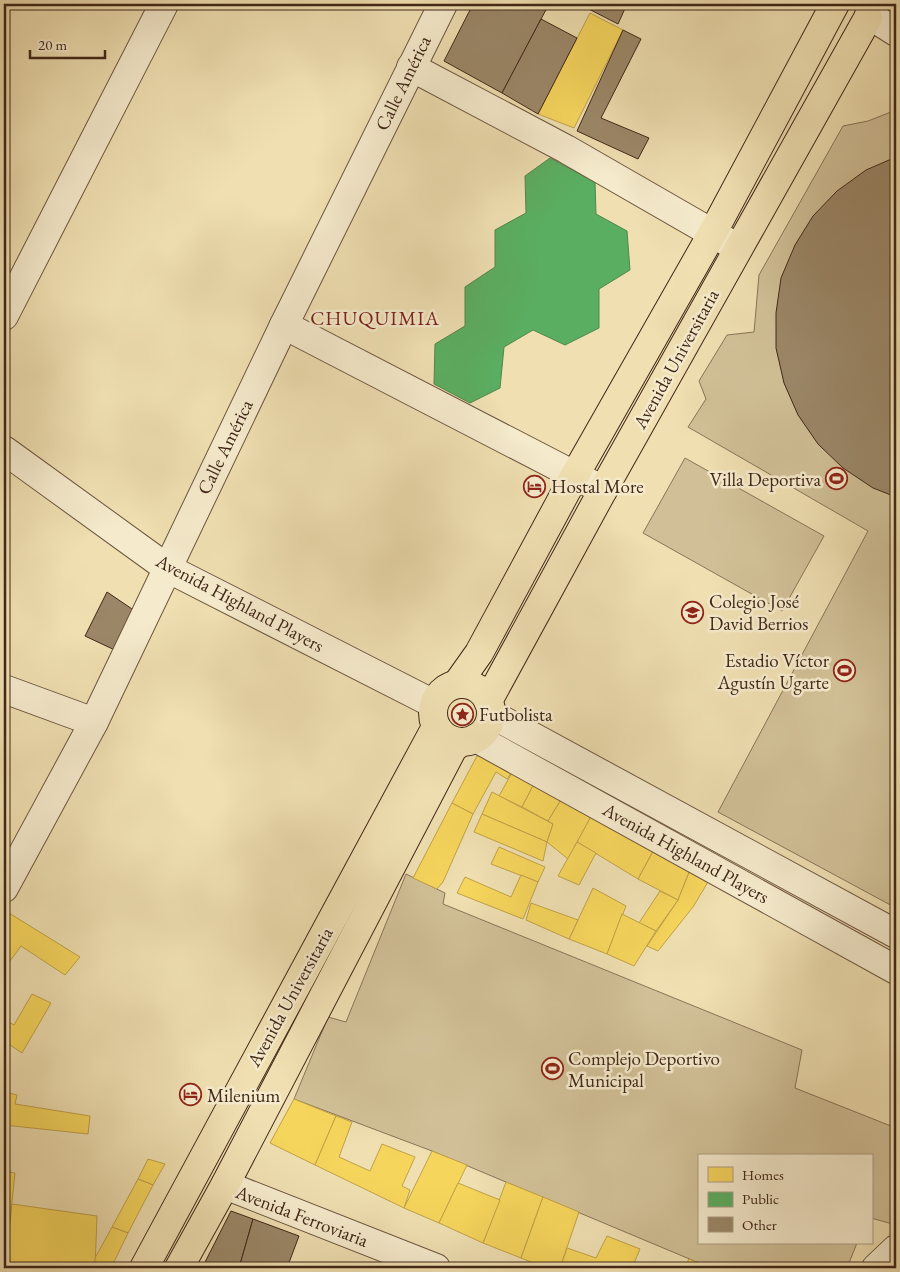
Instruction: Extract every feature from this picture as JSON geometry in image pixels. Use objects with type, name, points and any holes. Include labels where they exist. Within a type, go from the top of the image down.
[{"type":"main road","points":[[836,4],[838,14],[846,22],[858,24],[871,11]]},
{"type":"main road","name":"Avenida Universitaria","points":[[457,684],[479,652],[575,475],[712,234],[836,4]]},
{"type":"main road","name":"Avenida Universitaria","points":[[489,708],[603,490],[871,11]]},
{"type":"main road","points":[[457,684],[479,689],[489,708],[483,732],[468,740],[447,738],[435,715],[443,690],[457,684]]},
{"type":"main road","name":"Avenida Universitaria","points":[[144,1268],[435,715]]},
{"type":"main road","name":"Avenida Universitaria","points":[[179,1268],[224,1186],[453,748],[468,740]]},
{"type":"street","points":[[4,316],[164,4]]},
{"type":"street","name":"Calle América","points":[[7,877],[94,722],[166,568],[442,4]]},
{"type":"street","points":[[871,11],[896,32]]},
{"type":"street","points":[[410,67],[566,149],[738,248]]},
{"type":"street","points":[[284,325],[603,490]]},
{"type":"street","name":"Avenida Highland Players","points":[[5,451],[166,568],[435,715]]},
{"type":"street","points":[[4,689],[94,722]]},
{"type":"street","name":"Avenida Highland Players","points":[[489,708],[896,934]]},
{"type":"street","name":"Avenida Highland Players","points":[[468,740],[896,970]]},
{"type":"street","name":"Avenida Ferroviaria","points":[[224,1186],[436,1268]]},
{"type":"street","points":[[876,1268],[896,1249]]},
{"type":"shaded area","name":"Villa Deportiva","points":[[896,110],[896,908],[718,812],[868,531],[688,427],[706,399],[699,381],[727,335],[754,332],[759,275],[843,126],[868,121]]},
{"type":"shaded area","points":[[685,458],[824,536],[782,611],[643,533]]},
{"type":"shaded area","name":"Complejo Deportivo Municipal","points":[[406,874],[445,893],[443,904],[802,1050],[795,1088],[896,1128],[896,1225],[872,1218],[872,1154],[698,1154],[698,1244],[857,1244],[847,1268],[711,1268],[432,1151],[294,1099],[328,1017],[346,1022]]},
{"type":"building: Homes","points":[[590,13],[623,30],[574,128],[538,114]]},
{"type":"building: Homes","points":[[494,755],[514,769],[507,779],[496,772],[473,814],[452,803],[477,756]]},
{"type":"building: Homes","points":[[514,769],[536,780],[522,807],[499,796]]},
{"type":"building: Homes","points":[[536,780],[564,795],[548,821],[522,807]]},
{"type":"building: Homes","points":[[492,792],[553,824],[547,842],[482,814]]},
{"type":"building: Homes","points":[[564,795],[594,811],[568,859],[547,842],[553,824],[548,821]]},
{"type":"building: Homes","points":[[452,803],[473,814],[443,882],[437,889],[413,878]]},
{"type":"building: Homes","points":[[594,811],[657,844],[638,879],[577,842]]},
{"type":"building: Homes","points":[[482,814],[547,842],[543,861],[474,832]]},
{"type":"building: Homes","points":[[577,842],[596,853],[579,885],[558,876]]},
{"type":"building: Homes","points":[[657,844],[692,865],[678,900],[638,879]]},
{"type":"building: Homes","points":[[499,847],[545,867],[538,882],[491,864]]},
{"type":"building: Homes","points":[[692,865],[711,877],[693,907],[658,951],[647,946],[678,900]]},
{"type":"building: Homes","points":[[521,875],[538,882],[523,919],[457,893],[465,877],[511,897]]},
{"type":"building: Homes","points":[[593,888],[626,906],[607,954],[569,939]]},
{"type":"building: Homes","points":[[660,891],[678,900],[656,931],[639,923]]},
{"type":"building: Homes","points":[[531,903],[578,920],[569,939],[526,920]]},
{"type":"building: Homes","points":[[9,913],[80,957],[65,975],[21,946],[4,969],[4,922]]},
{"type":"building: Homes","points":[[622,914],[656,931],[634,966],[607,954]]},
{"type":"building: Homes","points":[[32,994],[51,1003],[22,1053],[4,1041],[4,1019],[14,1025]]},
{"type":"building: Homes","points":[[4,1092],[17,1095],[15,1104],[90,1116],[88,1134],[4,1125]]},
{"type":"building: Homes","points":[[294,1099],[336,1116],[315,1165],[270,1143]]},
{"type":"building: Homes","points":[[336,1116],[352,1122],[339,1157],[370,1171],[382,1144],[415,1157],[402,1186],[410,1190],[404,1208],[315,1165]]},
{"type":"building: Homes","points":[[432,1151],[467,1165],[439,1223],[404,1208]]},
{"type":"building: Homes","points":[[148,1159],[165,1164],[153,1185],[138,1179]]},
{"type":"building: Homes","points":[[4,1171],[15,1173],[5,1268],[4,1268]]},
{"type":"building: Homes","points":[[138,1179],[153,1185],[128,1233],[112,1227]]},
{"type":"building: Homes","points":[[506,1182],[543,1197],[521,1258],[483,1243]]},
{"type":"building: Homes","points":[[458,1183],[500,1200],[483,1243],[439,1223]]},
{"type":"building: Homes","points":[[543,1197],[579,1212],[560,1268],[546,1268],[521,1258]]},
{"type":"building: Homes","points":[[12,1204],[97,1216],[95,1268],[5,1268]]},
{"type":"building: Homes","points":[[112,1227],[128,1233],[111,1268],[95,1268],[95,1258]]},
{"type":"building: Homes","points":[[607,1236],[640,1249],[632,1268],[560,1268],[567,1248],[596,1258]]},
{"type":"building: Homes","points":[[689,1259],[711,1268],[684,1268]]},
{"type":"building: Public","points":[[550,158],[595,182],[596,214],[627,231],[630,270],[599,289],[599,328],[565,345],[533,330],[504,347],[500,388],[470,403],[434,384],[435,344],[465,326],[465,287],[495,267],[495,230],[526,213],[525,176]]},
{"type":"building: Other","points":[[473,4],[549,4],[502,93],[444,61]]},
{"type":"building: Other","points":[[579,4],[627,4],[618,24]]},
{"type":"building: Other","points":[[541,19],[577,38],[538,114],[502,93]]},
{"type":"building: Other","points":[[623,30],[641,39],[601,118],[649,138],[638,159],[577,131]]},
{"type":"building: Other","points":[[896,157],[896,497],[873,488],[843,468],[818,444],[798,415],[784,383],[776,348],[776,313],[781,278],[795,245],[813,216],[837,191],[866,170]]},
{"type":"building: Other","points":[[107,592],[138,613],[119,652],[85,636]]},
{"type":"building: Other","points":[[231,1211],[253,1219],[239,1268],[202,1268]]},
{"type":"building: Other","points":[[253,1219],[299,1236],[287,1268],[239,1268]]},
{"type":"place","name":"Villa Deportiva","points":[[837,479]]},
{"type":"place","name":"Hostal More","points":[[535,486]]},
{"type":"place","name":"Colegio José David Berrios","points":[[693,612]]},
{"type":"place","name":"Estadio Víctor Agustín Ugarte","points":[[845,671]]},
{"type":"place","name":"Futbolista","points":[[463,714]]},
{"type":"place","name":"Complejo Deportivo Municipal","points":[[552,1069]]},
{"type":"place","name":"Milenium","points":[[191,1095]]},
{"type":"district","name":"CHUQUIMIA","points":[[375,318]]}]
